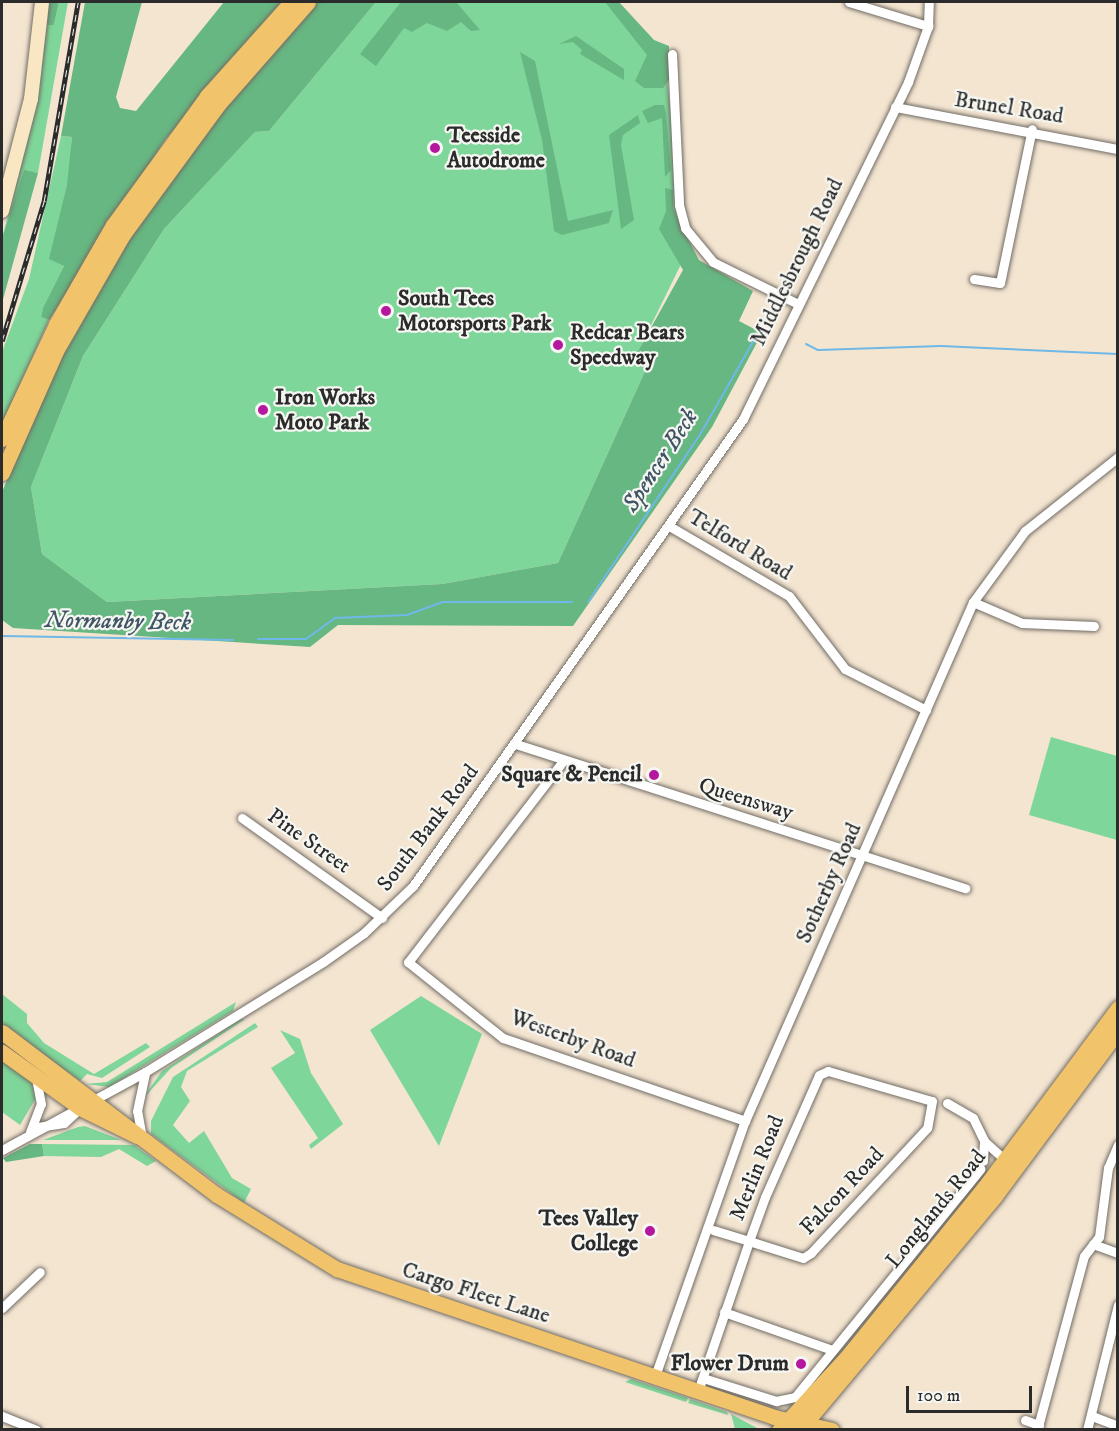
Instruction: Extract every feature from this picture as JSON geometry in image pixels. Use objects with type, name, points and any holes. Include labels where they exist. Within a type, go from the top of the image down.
[{"type":"main road","points":[[2,211],[31,99],[42,2]]},
{"type":"main road","points":[[2,439],[56,324],[113,225],[201,104],[291,2]]},
{"type":"main road","points":[[2,473],[56,351],[122,236],[217,106],[308,2]]},
{"type":"main road","name":"Longlands Road","points":[[1006,1161],[1118,1008]]},
{"type":"main road","name":"Longlands Road","points":[[793,1425],[1006,1161],[1118,1030]]},
{"type":"main road","name":"Cargo Fleet Lane","points":[[2,1032],[97,1100],[140,1138],[255,1222],[337,1269],[656,1377],[700,1384],[793,1425],[832,1430]]},
{"type":"main road","name":"Cargo Fleet Lane","points":[[2,1052],[80,1108],[140,1138]]},
{"type":"street","points":[[849,2],[928,26]]},
{"type":"street","name":"Middlesbrough Road","points":[[669,526],[743,419],[895,107],[928,26],[929,2]]},
{"type":"street","points":[[672,54],[679,205],[685,228],[713,261],[798,304]]},
{"type":"street","name":"Brunel Road","points":[[895,107],[1032,129],[1118,148]]},
{"type":"street","points":[[974,279],[1000,284],[1032,129]]},
{"type":"street","name":"Sotherby Road","points":[[656,1377],[745,1121],[973,602],[1026,531],[1118,457]]},
{"type":"street","name":"Telford Road","points":[[669,526],[789,597],[845,669],[926,710]]},
{"type":"street","name":"South Bank Road","points":[[2,1150],[38,1127],[97,1100],[145,1072],[323,962],[382,918],[423,872],[669,526]]},
{"type":"street","points":[[973,602],[1022,622],[1094,626]]},
{"type":"street","name":"Queensway","points":[[516,744],[563,761],[965,888]]},
{"type":"street","name":"Westerby Road","points":[[563,761],[408,962],[503,1038],[745,1121]]},
{"type":"street","name":"Pine Street","points":[[242,818],[382,918]]},
{"type":"street","name":"Merlin Road","points":[[700,1384],[749,1241],[823,1071],[933,1101]]},
{"type":"street","points":[[140,1138],[137,1111],[145,1072]]},
{"type":"street","points":[[28,1134],[41,1104],[34,1073]]},
{"type":"street","name":"Falcon Road","points":[[714,1230],[802,1258],[811,1254],[927,1128],[933,1101]]},
{"type":"street","points":[[947,1103],[969,1112],[984,1141],[1006,1161]]},
{"type":"street","points":[[700,1384],[786,1401],[832,1350],[981,1165],[984,1141]]},
{"type":"street","points":[[1025,1420],[1038,1427],[1084,1256],[1099,1237],[1108,1168],[1118,1145]]},
{"type":"street","points":[[1093,1244],[1118,1253]]},
{"type":"street","points":[[2,1308],[40,1272]]},
{"type":"street","points":[[1087,1430],[1118,1305]]},
{"type":"street","points":[[724,1312],[832,1350]]},
{"type":"street","points":[[2,1416],[36,1430]]},
{"type":"street","points":[[1092,1416],[1118,1426]]},
{"type":"green space","points":[[49,2],[59,2],[54,25],[47,25]]},
{"type":"green space","points":[[59,2],[68,2],[38,173],[24,171],[2,238],[33,120],[47,25],[54,25]]},
{"type":"green space","points":[[85,2],[142,2],[116,97],[120,108],[136,111],[224,2],[282,2],[165,140],[49,320],[41,317],[43,308],[64,266],[49,259],[67,185],[72,137],[61,136]]},
{"type":"green space","points":[[316,2],[376,2],[269,131],[255,132],[164,229],[83,356],[31,487],[42,554],[107,602],[442,584],[558,563],[646,369],[632,362],[683,270],[659,229],[666,211],[665,188],[673,190],[673,209],[699,260],[753,291],[739,321],[762,333],[712,427],[573,626],[338,625],[310,647],[13,628],[2,620],[2,492],[56,364],[122,247],[246,74]]},
{"type":"green space","name":"South Tees Motorsports Park","points":[[376,2],[609,2],[665,60],[686,254],[633,362],[646,369],[558,563],[442,584],[107,602],[42,554],[31,487],[83,356],[164,229],[255,132],[269,131]]},
{"type":"green space","points":[[401,2],[456,2],[480,30],[471,31],[461,22],[447,31],[427,23],[412,32],[404,28],[376,66],[360,54]]},
{"type":"green space","points":[[605,2],[619,2],[654,40],[669,46],[669,80],[663,88],[644,88],[635,81],[647,55]]},
{"type":"green space","points":[[576,36],[624,69],[624,80],[580,54],[582,50],[573,42],[559,44]]},
{"type":"green space","points":[[520,52],[535,61],[568,221],[613,210],[609,223],[562,235],[554,231],[542,140]]},
{"type":"green space","points":[[655,105],[664,105],[666,114],[671,170],[665,177],[662,118],[648,123],[642,111]]},
{"type":"green space","points":[[638,115],[640,123],[623,135],[621,145],[634,220],[621,229],[609,135]]},
{"type":"green space","points":[[61,136],[72,137],[64,266],[43,309],[41,317],[49,320],[2,424],[2,352],[29,279]]},
{"type":"green space","points":[[24,170],[38,173],[2,303],[2,238]]},
{"type":"green space","points":[[1051,737],[1117,756],[1117,840],[1029,815]]},
{"type":"green space","points":[[2,994],[27,1014],[27,1023],[44,1043],[94,1074],[146,1043],[150,1047],[102,1078],[87,1074],[80,1081],[2,1025]]},
{"type":"green space","points":[[421,996],[482,1034],[439,1146],[370,1030]]},
{"type":"green space","points":[[236,1002],[233,1011],[109,1087],[86,1084],[107,1082]]},
{"type":"green space","points":[[241,1019],[245,1019],[171,1068],[141,1101],[162,1071]]},
{"type":"green space","points":[[255,1023],[258,1027],[187,1071],[181,1087],[190,1101],[173,1125],[189,1143],[204,1131],[232,1178],[251,1189],[244,1203],[151,1134],[151,1121],[173,1077]]},
{"type":"green space","points":[[280,1030],[300,1039],[311,1073],[343,1124],[311,1149],[309,1145],[318,1138],[271,1068],[295,1053]]},
{"type":"green space","points":[[2,1058],[32,1079],[36,1098],[20,1125],[2,1112]]},
{"type":"green space","points":[[85,1126],[121,1140],[43,1140],[78,1127]]},
{"type":"green space","points":[[30,1144],[42,1144],[44,1156],[6,1162],[3,1158]]},
{"type":"green space","points":[[42,1144],[134,1145],[156,1161],[147,1166],[119,1149],[101,1157],[44,1156]]},
{"type":"green space","points":[[631,1379],[688,1398],[686,1402],[625,1382]]},
{"type":"green space","points":[[690,1399],[727,1412],[728,1415],[688,1403]]},
{"type":"green space","points":[[731,1414],[757,1428],[735,1429]]},
{"type":"waterway","name":"Spencer Beck","points":[[588,602],[701,433],[757,335]]},
{"type":"waterway","name":"Spencer Beck","points":[[806,344],[818,350],[941,346],[1118,354]]},
{"type":"waterway","name":"Normanby Beck","points":[[258,639],[306,639],[335,618],[407,615],[443,602],[572,602]]},
{"type":"waterway","name":"Normanby Beck","points":[[2,636],[233,640]]},
{"type":"railway","points":[[2,341],[44,201],[78,2]]},
{"type":"place","name":"Teesside Autodrome","points":[[435,148]]},
{"type":"place","name":"South Tees Motorsports Park","points":[[386,311]]},
{"type":"place","name":"Redcar Bears Speedway","points":[[558,345]]},
{"type":"place","name":"Iron Works Moto Park","points":[[263,410]]},
{"type":"place","name":"Square & Pencil","points":[[654,775]]},
{"type":"place","name":"Tees Valley College","points":[[650,1231]]},
{"type":"place","name":"Flower Drum","points":[[801,1364]]}]
